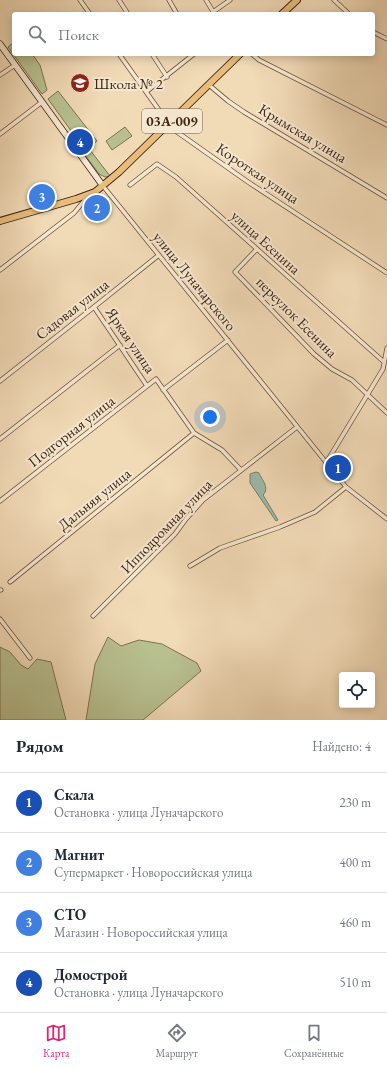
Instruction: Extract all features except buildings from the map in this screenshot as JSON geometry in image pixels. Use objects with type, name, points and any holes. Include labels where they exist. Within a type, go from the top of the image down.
[{"type":"main road","points":[[284,12],[297,0]]},
{"type":"main road","name":"улица Луначарского","points":[[0,44],[103,186]]},
{"type":"main road","name":"03А-009","points":[[0,220],[89,195],[103,186],[169,124],[237,56]]},
{"type":"street","points":[[80,0],[89,12]]},
{"type":"street","points":[[119,0],[127,12]]},
{"type":"street","points":[[168,0],[176,12]]},
{"type":"street","points":[[206,0],[213,12]]},
{"type":"street","points":[[215,12],[230,0]]},
{"type":"street","points":[[334,0],[347,12]]},
{"type":"street","points":[[375,33],[387,39]]},
{"type":"street","name":"Короткая улица","points":[[119,56],[169,124],[177,132],[248,182],[387,273]]},
{"type":"street","points":[[153,56],[167,77]]},
{"type":"street","points":[[146,92],[193,56]]},
{"type":"street","points":[[254,56],[259,60],[387,125]]},
{"type":"street","points":[[0,75],[15,65]]},
{"type":"street","name":"Крымская улица","points":[[209,85],[244,112],[387,198]]},
{"type":"street","points":[[0,134],[42,102]]},
{"type":"street","name":"улица Есенина","points":[[130,186],[157,164],[176,177],[256,250],[384,362]]},
{"type":"street","name":"улица Луначарского","points":[[103,186],[346,487],[387,519]]},
{"type":"street","points":[[0,270],[74,213],[89,195]]},
{"type":"street","name":"переулок Есенина","points":[[256,250],[234,272],[314,354],[332,369],[352,380],[368,395]]},
{"type":"street","name":"Садовая улица","points":[[0,381],[159,255]]},
{"type":"street","name":"Яркая улица","points":[[94,307],[147,386]]},
{"type":"street","points":[[163,390],[228,340]]},
{"type":"street","points":[[0,439],[120,346]]},
{"type":"street","points":[[326,463],[383,369],[387,348]]},
{"type":"street","name":"Яркая улица","points":[[156,379],[194,433],[222,450],[241,470]]},
{"type":"street","name":"Подгорная улица","points":[[0,501],[156,379]]},
{"type":"street","points":[[368,395],[387,413]]},
{"type":"street","name":"Ипподромная улица","points":[[93,616],[175,534],[203,500],[297,427]]},
{"type":"street","name":"Дальняя улица","points":[[10,582],[194,433]]},
{"type":"street","points":[[190,566],[220,548],[315,512],[346,487]]},
{"type":"street","points":[[0,619],[30,658]]},
{"type":"green space","points":[[12,44],[12,53],[8,47]]},
{"type":"green space","points":[[15,56],[33,56],[40,65],[47,90],[42,94]]},
{"type":"green space","points":[[58,91],[97,141],[85,150],[48,99]]},
{"type":"green space","points":[[125,127],[132,136],[112,150],[106,141]]},
{"type":"green space","points":[[90,150],[110,176],[105,177],[99,174],[85,155]]},
{"type":"green space","points":[[108,637],[121,646],[139,640],[162,644],[197,663],[201,671],[143,720],[86,720],[95,664]]},
{"type":"green space","points":[[0,647],[10,652],[21,665],[28,669],[37,659],[51,662],[66,720],[0,720]]},
{"type":"shaded area","points":[[256,472],[259,473],[265,484],[266,490],[263,495],[278,520],[276,521],[250,483],[250,474]]},
{"type":"place","name":"Школа № 2","points":[[80,83]]},
{"type":"place","name":"Домострой","points":[[80,142]]},
{"type":"place","name":"СТО","points":[[42,197]]},
{"type":"place","name":"Магнит","points":[[97,208]]},
{"type":"place","name":"Скала","points":[[338,468]]}]
